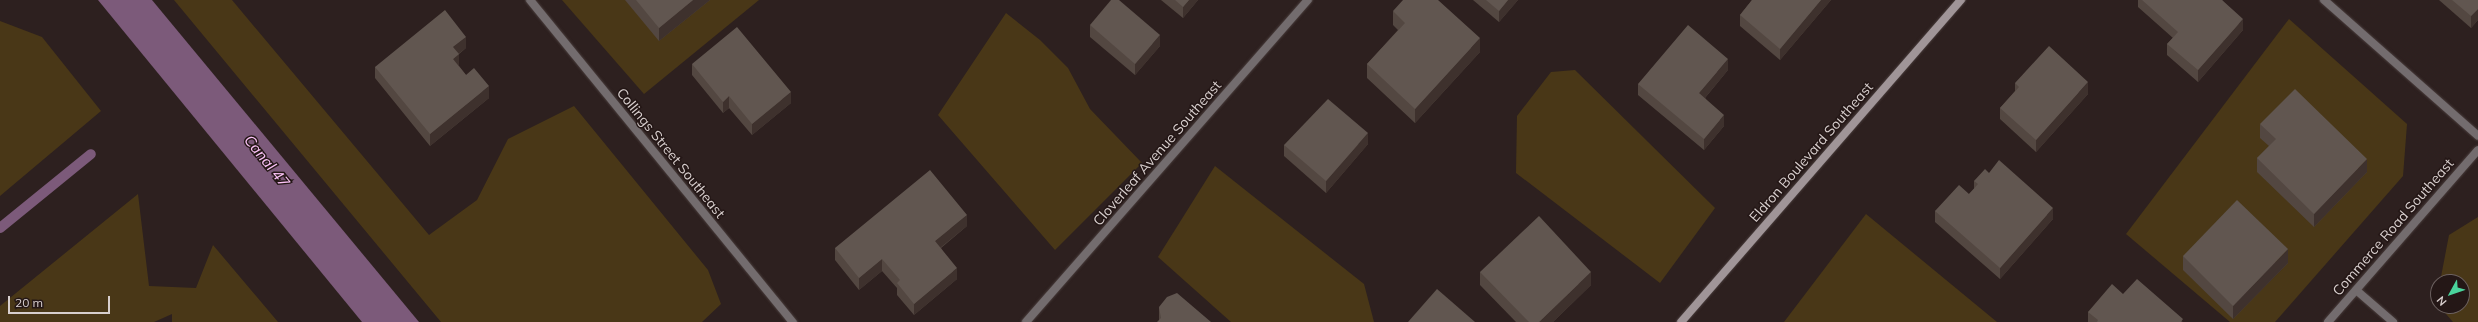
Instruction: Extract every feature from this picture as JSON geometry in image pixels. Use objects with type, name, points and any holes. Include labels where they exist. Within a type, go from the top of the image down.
[{"type":"street","name":"Collings Street Southeast","points":[[530,0],[793,322]]},
{"type":"street","name":"Cloverleaf Avenue Southeast","points":[[1026,322],[1308,0]]},
{"type":"street","name":"Eldron Boulevard Southeast","points":[[1681,322],[1961,0]]},
{"type":"street","points":[[2324,0],[2478,136]]},
{"type":"street","name":"Commerce Road Southeast","points":[[2328,322],[2478,150]]},
{"type":"street","points":[[2356,290],[2393,322]]},
{"type":"shaded area","points":[[174,0],[232,0],[429,235],[477,200],[508,139],[574,106],[708,270],[721,304],[702,322],[441,322]]},
{"type":"shaded area","points":[[562,0],[759,0],[644,94]]},
{"type":"shaded area","points":[[1006,13],[1040,40],[1068,68],[1090,109],[1142,163],[1055,250],[938,115]]},
{"type":"shaded area","points":[[2289,19],[2407,124],[2403,176],[2275,322],[2230,322],[2126,234]]},
{"type":"shaded area","points":[[0,21],[42,37],[101,111],[0,196]]},
{"type":"shaded area","points":[[1575,70],[1715,208],[1660,283],[1516,173],[1517,116],[1551,72]]},
{"type":"shaded area","points":[[1215,166],[1364,284],[1374,322],[1231,322],[1158,257]]},
{"type":"shaded area","points":[[138,194],[149,286],[196,288],[213,245],[278,322],[172,322],[172,314],[154,322],[0,322],[0,306]]},
{"type":"shaded area","points":[[1866,214],[1997,322],[1784,322]]},
{"type":"shaded area","points":[[2478,217],[2478,322],[2453,322],[2446,314],[2470,314],[2470,274],[2442,274],[2449,235]]},
{"type":"water","name":"Canal 47","points":[[98,0],[152,0],[419,322],[362,322]]},
{"type":"building","points":[[636,0],[693,0],[659,28]]},
{"type":"building","points":[[1111,0],[1119,0],[1160,35],[1135,64],[1090,25]]},
{"type":"building","points":[[1175,0],[1189,0],[1183,7]]},
{"type":"building","points":[[1403,0],[1438,0],[1480,38],[1415,109],[1367,64],[1405,23],[1393,11]]},
{"type":"building","points":[[1486,0],[1508,0],[1499,11]]},
{"type":"building","points":[[1752,0],[1821,0],[1780,49],[1740,15]]},
{"type":"building","points":[[2142,0],[2222,0],[2243,19],[2198,70],[2167,44],[2178,32]]},
{"type":"building","points":[[2452,0],[2478,0],[2478,9],[2471,16]]},
{"type":"building","points":[[445,10],[466,37],[453,47],[459,54],[453,59],[466,75],[474,68],[489,86],[430,134],[375,67]]},
{"type":"building","points":[[1688,25],[1728,59],[1699,93],[1724,115],[1704,139],[1638,84]]},
{"type":"building","points":[[737,27],[791,92],[752,124],[729,96],[723,102],[692,64]]},
{"type":"building","points":[[2049,46],[2088,82],[2036,140],[2000,108],[2019,87],[2015,83]]},
{"type":"building","points":[[2295,89],[2367,159],[2314,214],[2257,158],[2276,139],[2260,124]]},
{"type":"building","points":[[1328,99],[1368,133],[1326,181],[1284,145]]},
{"type":"building","points":[[1999,160],[2053,208],[2000,268],[1935,211],[1959,185],[1969,194],[1978,184],[1974,181],[1985,169],[1989,173]]},
{"type":"building","points":[[930,170],[967,215],[935,241],[957,268],[914,304],[897,283],[900,280],[882,259],[859,278],[835,248]]},
{"type":"building","points":[[2237,200],[2288,249],[2233,306],[2183,256]]},
{"type":"building","points":[[1539,216],[1591,272],[1539,322],[1529,322],[1480,272]]},
{"type":"building","points":[[2137,279],[2183,319],[2181,322],[2097,322],[2098,320],[2088,312],[2112,284],[2123,294]]},
{"type":"building","points":[[1437,289],[1475,322],[1408,322]]},
{"type":"building","points":[[1177,293],[1211,322],[1157,322],[1161,318],[1159,307],[1167,297]]},
{"type":"waterway","points":[[0,228],[91,154]]}]
